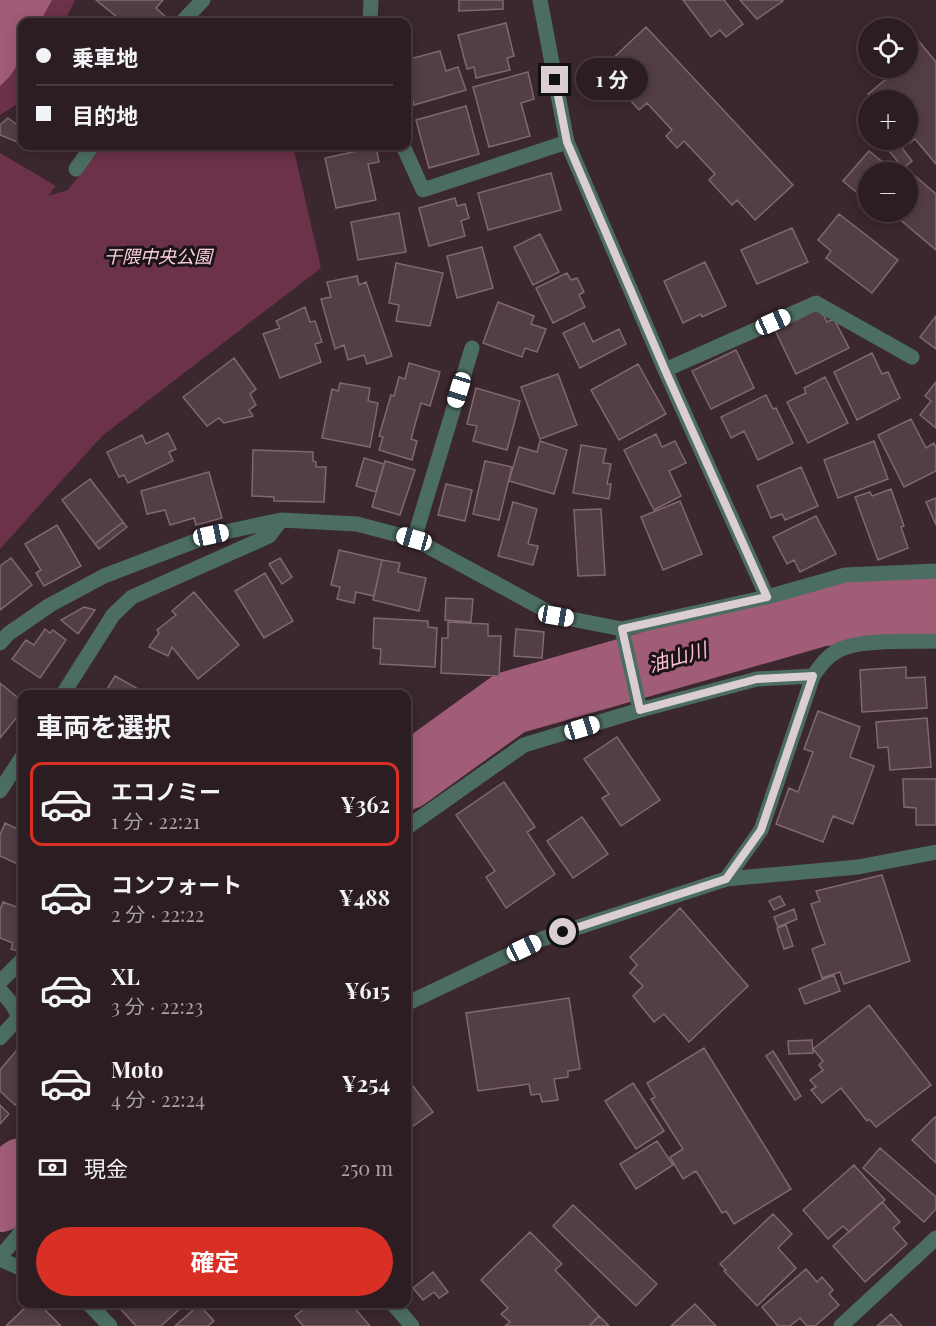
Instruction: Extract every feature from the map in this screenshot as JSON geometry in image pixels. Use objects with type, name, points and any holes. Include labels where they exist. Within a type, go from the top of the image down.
[{"type":"street","points":[[186,18],[203,0]]},
{"type":"street","points":[[370,18],[371,0]]},
{"type":"street","points":[[540,0],[567,142],[665,370],[767,597]]},
{"type":"street","points":[[405,150],[423,190],[567,142]]},
{"type":"street","points":[[76,169],[89,150]]},
{"type":"street","points":[[665,370],[816,303],[912,357]]},
{"type":"street","points":[[414,539],[472,348]]},
{"type":"street","points":[[66,690],[113,615],[132,597],[269,536],[281,520]]},
{"type":"street","points":[[0,643],[8,634],[50,605],[104,576],[211,535],[281,520],[357,524],[414,539],[556,616],[622,629],[767,597],[845,575],[936,571]]},
{"type":"street","points":[[622,629],[640,710]]},
{"type":"street","points":[[726,879],[761,830],[813,676],[825,659],[840,649],[865,644],[936,641]]},
{"type":"street","points":[[411,824],[524,745],[640,710],[757,679],[813,676]]},
{"type":"street","points":[[0,791],[18,763]]},
{"type":"street","points":[[411,1002],[542,939],[726,879],[858,867],[936,852]]},
{"type":"street","points":[[0,981],[18,964]]},
{"type":"street","points":[[0,990],[18,1015]]},
{"type":"street","points":[[0,1038],[18,1018]]},
{"type":"street","points":[[18,1236],[0,1258],[18,1267]]},
{"type":"street","points":[[841,1326],[936,1238]]},
{"type":"street","points":[[93,1308],[110,1326]]},
{"type":"street","points":[[396,1308],[412,1326]]},
{"type":"green space","points":[[0,0],[75,0],[66,18],[18,18],[18,104],[0,115]]},
{"type":"green space","name":"干隈中央公園","points":[[99,150],[294,150],[321,268],[102,436],[0,549],[0,153],[56,186],[48,196],[68,190]]},
{"type":"shaded area","points":[[0,0],[52,0],[42,18],[18,18],[18,63],[8,79],[0,86]]},
{"type":"building","points":[[96,0],[163,0],[156,8],[165,18],[118,18]]},
{"type":"building","points":[[459,0],[503,0],[503,9],[459,11]]},
{"type":"building","points":[[683,0],[724,0],[743,24],[726,37],[720,30],[711,37]]},
{"type":"building","points":[[740,0],[782,0],[783,1],[757,19]]},
{"type":"building","points":[[506,23],[514,56],[507,58],[510,70],[476,78],[474,67],[467,69],[458,35]]},
{"type":"building","points":[[646,27],[793,185],[755,220],[737,200],[732,205],[709,180],[715,174],[684,141],[677,148],[666,136],[672,130],[647,103],[639,110],[621,90],[627,84],[608,63]]},
{"type":"building","points":[[918,40],[936,62],[936,164],[918,143],[918,90],[873,90],[887,78],[918,78]]},
{"type":"building","points":[[440,51],[446,71],[458,67],[466,90],[414,105],[411,94],[411,59]]},
{"type":"building","points":[[528,72],[534,99],[521,103],[530,136],[489,147],[473,87]]},
{"type":"building","points":[[466,106],[479,154],[429,168],[416,120]]},
{"type":"building","points":[[8,118],[16,124],[18,121],[18,142],[0,135],[0,125]]},
{"type":"building","points":[[362,150],[377,150],[379,162],[368,164],[376,200],[336,208],[325,158]]},
{"type":"building","points":[[904,150],[912,161],[898,162],[890,152]]},
{"type":"building","points":[[869,151],[883,162],[859,162]]},
{"type":"building","points":[[858,164],[858,194],[843,181]]},
{"type":"building","points":[[551,173],[561,210],[488,230],[478,193]]},
{"type":"building","points":[[918,179],[936,194],[936,250],[903,222],[918,222]]},
{"type":"building","points":[[455,198],[457,206],[465,204],[469,218],[461,221],[465,236],[429,246],[419,208]]},
{"type":"building","points":[[399,213],[406,252],[358,260],[351,222]]},
{"type":"building","points":[[839,214],[898,260],[872,293],[826,258],[831,251],[818,240]]},
{"type":"building","points":[[792,228],[808,262],[757,284],[741,250]]},
{"type":"building","points":[[540,234],[559,272],[533,285],[514,247]]},
{"type":"building","points":[[482,247],[493,288],[457,298],[447,256]]},
{"type":"building","points":[[705,262],[726,306],[683,323],[664,281]]},
{"type":"building","points":[[396,263],[443,273],[430,326],[396,321],[399,305],[389,303]]},
{"type":"building","points":[[567,273],[571,280],[577,278],[584,292],[579,295],[585,307],[553,323],[536,288]]},
{"type":"building","points":[[357,276],[359,285],[366,282],[392,356],[367,364],[364,355],[348,360],[344,345],[335,349],[321,299],[331,297],[327,282]]},
{"type":"building","points":[[498,302],[534,316],[531,324],[546,329],[537,352],[525,348],[522,357],[483,343]]},
{"type":"building","points":[[305,307],[310,322],[315,321],[322,342],[315,344],[321,362],[280,378],[263,334],[280,328],[276,321]]},
{"type":"building","points":[[820,308],[827,322],[834,319],[849,348],[796,374],[775,330]]},
{"type":"building","points":[[936,316],[936,349],[920,337]]},
{"type":"building","points":[[584,323],[593,342],[619,329],[626,344],[580,368],[563,333]]},
{"type":"building","points":[[736,350],[754,388],[711,409],[692,371]]},
{"type":"building","points":[[872,353],[882,374],[888,372],[900,398],[857,420],[834,372]]},
{"type":"building","points":[[234,358],[256,389],[250,394],[256,405],[249,410],[253,416],[224,423],[219,418],[207,426],[183,397]]},
{"type":"building","points":[[409,363],[440,372],[430,406],[421,403],[411,439],[417,441],[412,460],[379,450],[383,437],[379,436],[391,395],[394,396],[399,377],[405,379]]},
{"type":"building","points":[[638,364],[666,414],[619,440],[591,390]]},
{"type":"building","points":[[558,374],[577,425],[540,439],[521,387]]},
{"type":"building","points":[[825,377],[848,423],[808,443],[787,402],[806,393],[804,388]]},
{"type":"building","points":[[936,382],[936,428],[920,415],[931,401],[925,396]]},
{"type":"building","points":[[340,383],[370,388],[368,401],[378,403],[370,447],[322,438],[332,389],[338,391]]},
{"type":"building","points":[[476,388],[520,401],[507,450],[473,441],[477,426],[467,424]]},
{"type":"building","points":[[766,395],[773,409],[776,408],[793,443],[758,460],[744,431],[731,438],[721,417]]},
{"type":"building","points":[[911,419],[926,448],[934,443],[936,471],[904,487],[878,435]]},
{"type":"building","points":[[168,433],[176,449],[169,452],[173,461],[128,483],[124,475],[119,477],[107,452],[142,435],[146,444]]},
{"type":"building","points":[[656,434],[662,447],[675,441],[686,463],[669,471],[681,496],[654,510],[624,450]]},
{"type":"building","points":[[540,441],[567,450],[554,494],[509,481],[519,447],[537,452]]},
{"type":"building","points":[[874,441],[888,479],[838,498],[824,460]]},
{"type":"building","points":[[581,445],[606,449],[603,463],[611,464],[607,484],[611,484],[609,499],[573,493]]},
{"type":"building","points":[[253,450],[313,452],[316,467],[326,467],[324,502],[274,501],[274,497],[252,496]]},
{"type":"building","points":[[364,458],[384,464],[376,492],[356,486]]},
{"type":"building","points":[[385,461],[415,470],[400,515],[372,507]]},
{"type":"building","points":[[485,461],[512,467],[499,520],[473,514]]},
{"type":"building","points":[[801,467],[818,506],[785,520],[782,514],[771,518],[757,486]]},
{"type":"building","points":[[209,472],[222,518],[196,525],[194,518],[170,525],[165,510],[147,514],[141,491]]},
{"type":"building","points":[[90,479],[123,522],[95,544],[62,500]]},
{"type":"building","points":[[446,484],[472,490],[465,521],[438,515]]},
{"type":"building","points":[[891,489],[904,526],[901,527],[908,548],[878,560],[855,497],[870,492],[872,496]]},
{"type":"building","points":[[936,498],[936,525],[926,502]]},
{"type":"building","points":[[680,501],[702,554],[663,570],[641,517]]},
{"type":"building","points":[[513,502],[537,509],[528,544],[538,546],[533,565],[498,556]]},
{"type":"building","points":[[601,509],[605,575],[578,576],[574,510]]},
{"type":"building","points":[[816,516],[836,554],[800,572],[794,560],[787,564],[773,537]]},
{"type":"building","points":[[123,522],[127,527],[99,549],[95,544]]},
{"type":"building","points":[[57,525],[81,566],[44,586],[36,573],[41,570],[25,544]]},
{"type":"building","points":[[339,550],[382,560],[374,596],[356,592],[354,603],[337,599],[340,587],[331,585]]},
{"type":"building","points":[[11,558],[32,585],[0,610],[0,566]]},
{"type":"building","points":[[280,558],[292,577],[282,584],[269,564]]},
{"type":"building","points":[[382,560],[400,563],[398,572],[426,578],[419,611],[373,600]]},
{"type":"building","points":[[265,573],[293,621],[264,638],[235,591]]},
{"type":"building","points":[[194,592],[239,645],[198,679],[172,647],[168,656],[149,647],[159,633],[157,630],[176,615],[172,611]]},
{"type":"building","points":[[446,598],[473,599],[471,622],[445,620]]},
{"type":"building","points":[[84,607],[95,610],[78,634],[61,620]]},
{"type":"building","points":[[374,618],[428,621],[428,627],[437,628],[435,667],[380,664],[381,649],[373,648]]},
{"type":"building","points":[[448,622],[488,624],[488,636],[501,636],[499,676],[441,673],[442,638],[448,638]]},
{"type":"building","points":[[45,629],[50,633],[53,630],[66,640],[40,678],[12,659],[26,640],[34,645]]},
{"type":"building","points":[[516,629],[544,632],[542,658],[514,656]]},
{"type":"building","points":[[906,667],[906,678],[925,677],[927,708],[862,712],[860,670]]},
{"type":"building","points":[[115,676],[140,690],[106,690]]},
{"type":"building","points":[[0,683],[18,698],[18,716],[0,738]]},
{"type":"building","points":[[818,711],[860,727],[850,757],[874,766],[853,824],[833,816],[823,842],[776,824],[789,788],[798,792],[813,752],[804,749]]},
{"type":"building","points":[[927,718],[931,767],[890,770],[888,747],[878,748],[876,722]]},
{"type":"building","points":[[617,737],[660,800],[621,826],[602,798],[609,794],[584,759]]},
{"type":"building","points":[[903,779],[936,779],[936,825],[916,825],[916,808],[904,807]]},
{"type":"building","points":[[504,782],[535,827],[527,832],[555,874],[506,908],[486,877],[495,871],[456,815]]},
{"type":"building","points":[[582,817],[608,854],[573,878],[547,841]]},
{"type":"building","points":[[5,823],[18,829],[18,864],[0,856],[0,835]]},
{"type":"building","points":[[882,875],[910,961],[844,984],[840,972],[822,978],[812,949],[825,944],[811,904],[820,901],[816,891]]},
{"type":"building","points":[[780,896],[785,905],[774,910],[769,901]]},
{"type":"building","points":[[3,902],[18,908],[18,951],[11,949],[13,943],[0,938],[0,910]]},
{"type":"building","points":[[680,908],[748,986],[689,1042],[664,1014],[654,1022],[633,996],[643,986],[630,973],[637,965],[630,957]]},
{"type":"building","points":[[794,909],[797,919],[778,927],[774,917]]},
{"type":"building","points":[[786,925],[793,946],[784,949],[777,928]]},
{"type":"building","points":[[834,975],[840,991],[805,1004],[799,989]]},
{"type":"building","points":[[569,998],[580,1069],[568,1071],[568,1077],[554,1079],[558,1100],[542,1102],[540,1094],[531,1095],[529,1084],[478,1091],[466,1013]]},
{"type":"building","points":[[869,1005],[931,1085],[876,1127],[869,1119],[867,1121],[841,1088],[822,1103],[811,1090],[816,1087],[810,1080],[823,1070],[819,1065],[823,1061],[813,1049]]},
{"type":"building","points":[[812,1040],[813,1053],[789,1054],[788,1041]]},
{"type":"building","points":[[704,1048],[791,1189],[734,1224],[726,1211],[722,1213],[696,1171],[683,1179],[670,1157],[683,1149],[651,1099],[655,1097],[647,1083]]},
{"type":"building","points":[[18,1049],[18,1101],[15,1105],[0,1091],[0,1070]]},
{"type":"building","points":[[773,1051],[801,1096],[795,1100],[766,1056]]},
{"type":"building","points":[[411,1083],[433,1112],[411,1127]]},
{"type":"building","points":[[633,1083],[664,1131],[636,1149],[605,1101]]},
{"type":"building","points":[[0,1105],[9,1114],[0,1124]]},
{"type":"building","points":[[936,1117],[936,1163],[912,1140]]},
{"type":"building","points":[[657,1141],[673,1165],[636,1189],[620,1164]]},
{"type":"building","points":[[880,1148],[936,1197],[936,1209],[924,1222],[863,1168]]},
{"type":"building","points":[[854,1165],[885,1200],[849,1232],[843,1226],[828,1239],[803,1210]]},
{"type":"building","points":[[882,1202],[900,1222],[893,1228],[907,1244],[865,1282],[833,1246]]},
{"type":"building","points":[[573,1205],[657,1284],[636,1306],[553,1226]]},
{"type":"building","points":[[773,1214],[792,1234],[778,1248],[796,1268],[757,1306],[720,1264]]},
{"type":"building","points":[[530,1232],[562,1264],[555,1270],[599,1316],[589,1326],[505,1326],[510,1322],[501,1314],[508,1308],[481,1280]]},
{"type":"building","points":[[806,1269],[817,1282],[822,1277],[833,1290],[829,1294],[839,1305],[815,1326],[807,1326],[800,1318],[790,1326],[778,1326],[762,1307]]},
{"type":"building","points":[[433,1272],[448,1292],[439,1298],[434,1292],[423,1300],[413,1288]]},
{"type":"building","points":[[695,1304],[716,1326],[671,1326]]},
{"type":"building","points":[[25,1308],[43,1308],[61,1326],[6,1326]]},
{"type":"building","points":[[120,1308],[181,1308],[161,1326],[136,1326]]},
{"type":"building","points":[[196,1308],[202,1308],[214,1321],[208,1326],[175,1326]]},
{"type":"building","points":[[305,1308],[354,1308],[370,1326],[303,1326],[295,1316]]},
{"type":"building","points":[[891,1314],[902,1326],[877,1326]]},
{"type":"building","points":[[599,1316],[609,1326],[589,1326]]},
{"type":"waterway","name":"油山川","points":[[411,774],[510,703],[822,614],[936,609]]},
{"type":"waterway","name":"油山川","points":[[0,1200],[18,1175]]},
{"type":"route","points":[[555,80],[567,142],[665,370],[767,597],[622,629],[640,710],[757,679],[813,676],[761,830],[726,879],[563,932]]}]
